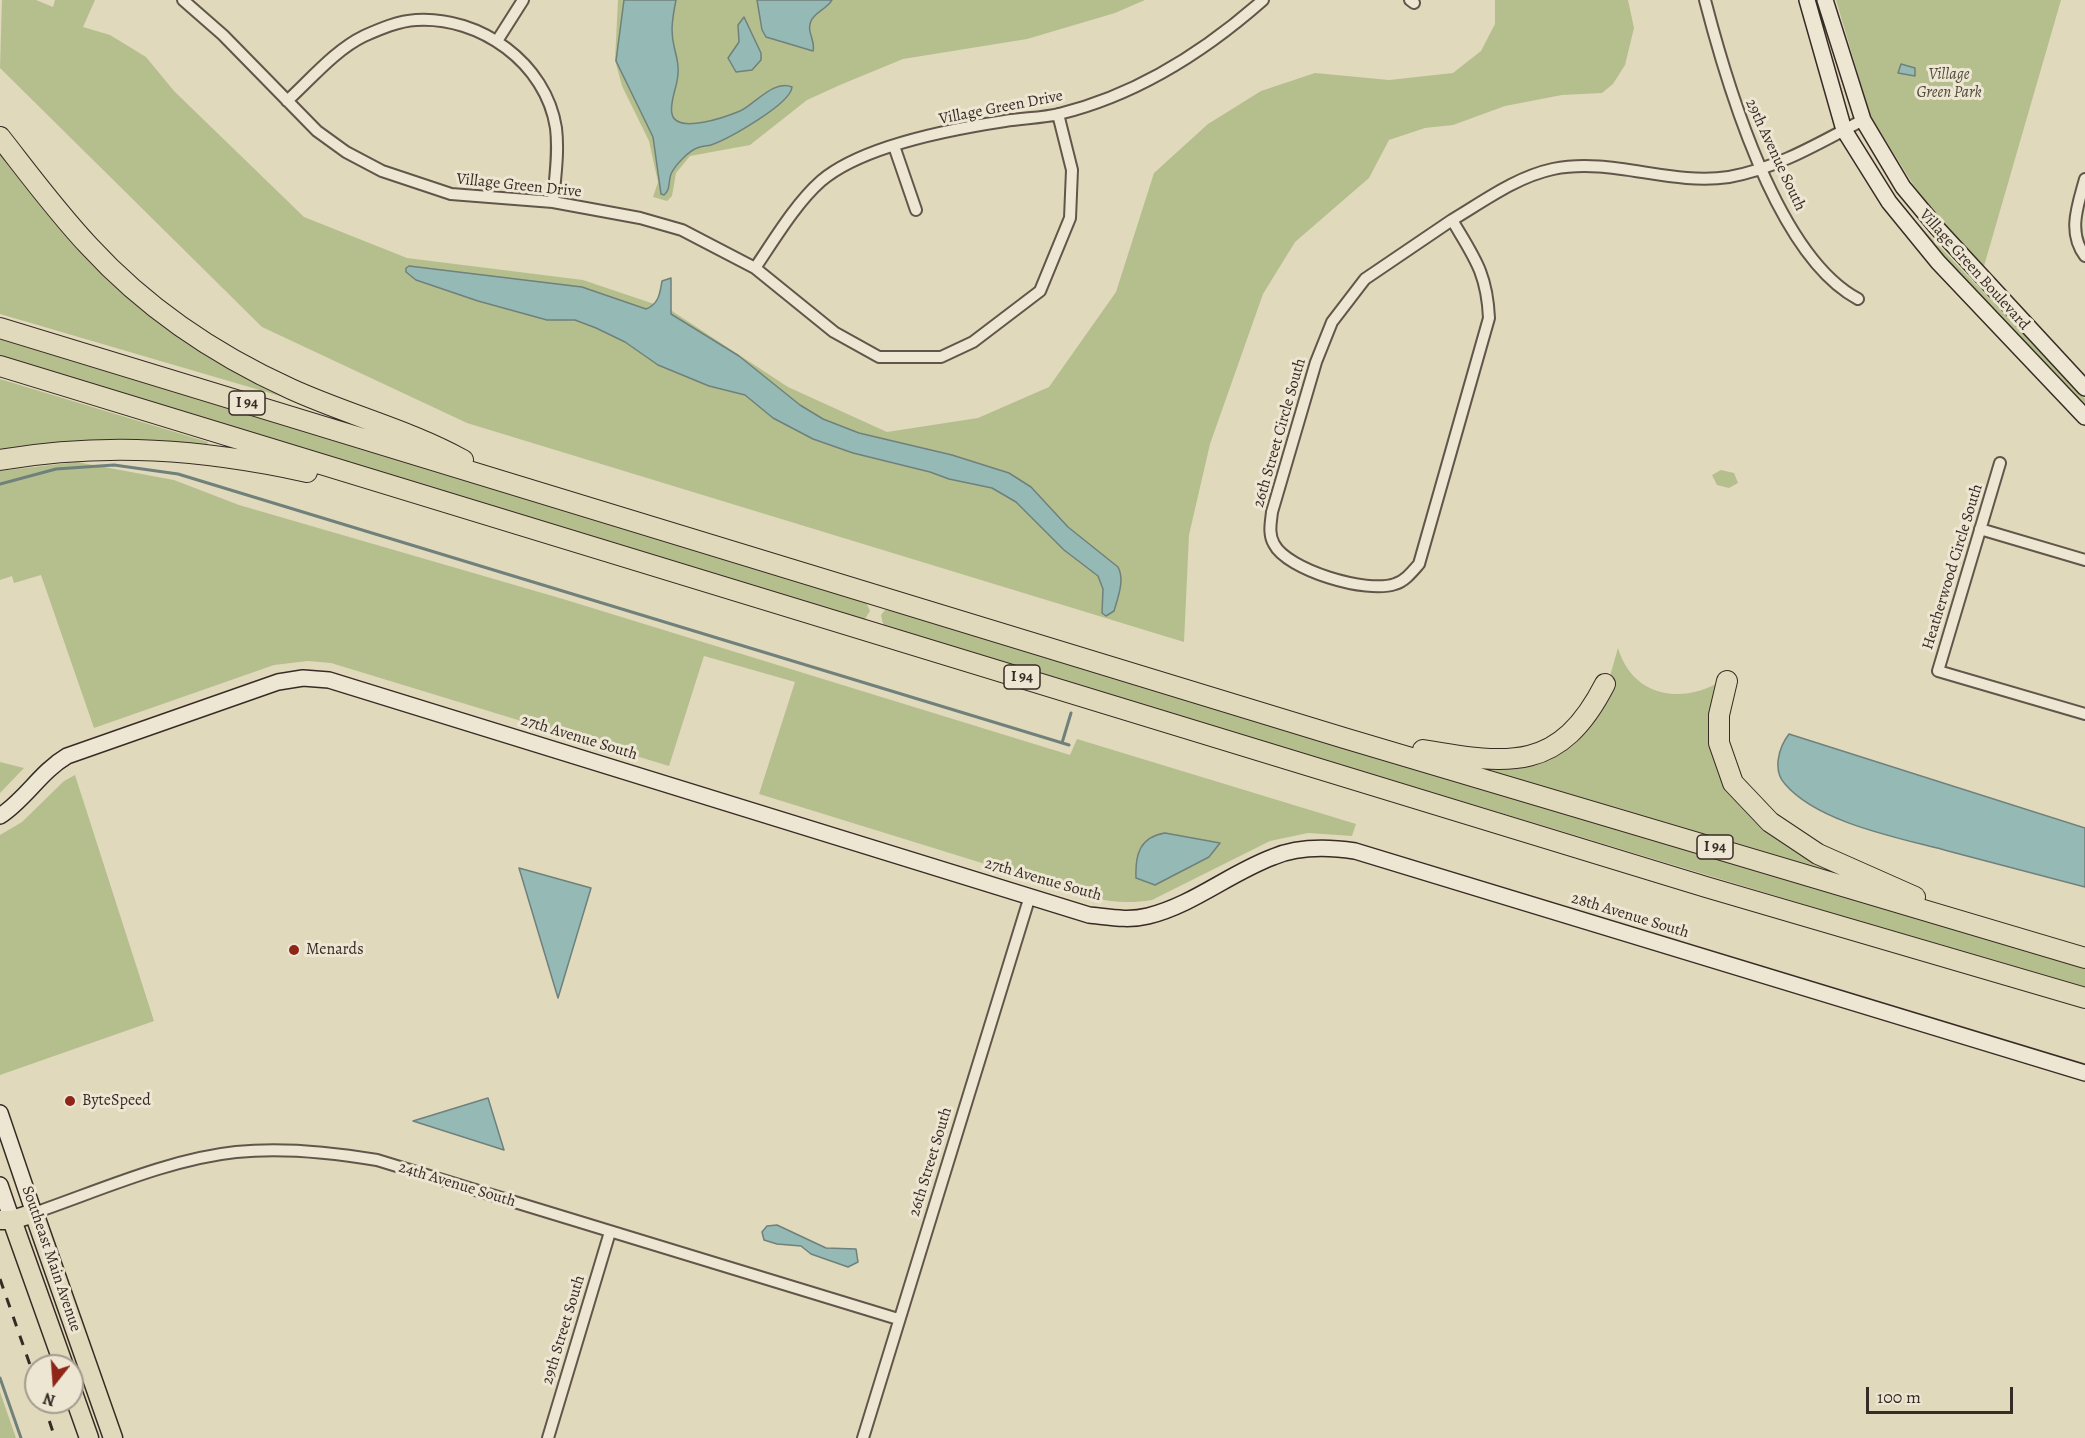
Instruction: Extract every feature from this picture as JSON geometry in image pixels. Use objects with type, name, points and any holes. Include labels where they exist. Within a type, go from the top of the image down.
[{"type":"highway","points":[[0,137],[89,247],[140,296],[195,337],[291,389],[436,445],[494,478]]},
{"type":"highway","name":"I 94","points":[[0,328],[1344,738],[2085,958]]},
{"type":"highway","name":"I 94","points":[[0,366],[1695,884],[2085,998]]},
{"type":"highway","points":[[0,460],[83,449],[169,449],[247,459],[448,503]]},
{"type":"highway","points":[[1727,681],[1719,715],[1719,743],[1733,783],[1770,822],[1818,854],[1994,932]]},
{"type":"highway","points":[[1344,738],[1485,760],[1538,755],[1569,737],[1592,709],[1605,684]]},
{"type":"main road","name":"24th Avenue South","points":[[4,1223],[34,1213]]},
{"type":"main road","name":"Southeast Main Avenue","points":[[34,1213],[113,1438]]},
{"type":"main road","points":[[4,1223],[59,1354]]},
{"type":"main road","points":[[80,1414],[89,1438]]},
{"type":"street","name":"Village Green Drive","points":[[183,0],[223,35],[317,131],[346,152],[419,186],[451,194],[483,199],[553,202],[639,218],[682,231],[720,247],[755,268],[781,230],[821,182],[847,164],[894,146],[970,127],[1058,114],[1123,93],[1173,68],[1240,20],[1263,0]]},
{"type":"street","points":[[497,41],[523,0]]},
{"type":"street","name":"29th Avenue South","points":[[1705,0],[1725,77],[1744,131],[1773,195],[1817,264],[1839,288],[1858,299]]},
{"type":"street","name":"Village Green Boulevard","points":[[1807,0],[1844,130],[1889,202],[1938,262],[2085,417]]},
{"type":"street","name":"Village Green Boulevard","points":[[1825,0],[1863,120],[1903,187],[1938,229],[2085,388]]},
{"type":"street","points":[[287,101],[361,37],[388,26],[416,20],[446,22],[473,29],[497,41],[517,57],[533,75],[548,102],[556,128],[557,160],[553,202]]},
{"type":"street","points":[[755,268],[834,332],[879,357],[941,357],[973,342],[1040,291],[1066,229],[1070,218],[1072,170],[1058,114]]},
{"type":"street","name":"26th Street Circle South","points":[[1452,220],[1482,269],[1488,293],[1489,318],[1419,564],[1407,577],[1396,584],[1382,587],[1366,587],[1297,566],[1282,555],[1273,543],[1270,530],[1272,512],[1324,339],[1346,301],[1365,279],[1452,220],[1524,178],[1554,169],[1606,167],[1673,178],[1701,179],[1762,169],[1863,120]]},
{"type":"street","points":[[894,146],[916,210]]},
{"type":"street","points":[[2085,179],[2074,228],[2077,243],[2085,256]]},
{"type":"street","name":"Heatherwood Circle South","points":[[2000,463],[1938,670],[2085,714]]},
{"type":"street","points":[[1980,529],[2085,560]]},
{"type":"street","name":"27th Avenue South","points":[[0,816],[19,801],[52,765],[67,756],[278,682],[303,678],[329,680],[1089,915],[1122,919],[1169,910]]},
{"type":"street","name":"28th Avenue South","points":[[1169,910],[1273,856],[1314,848],[1355,851],[2085,1073]]},
{"type":"street","name":"26th Street South","points":[[863,1438],[1030,896]]},
{"type":"street","name":"Southeast Main Avenue","points":[[0,1113],[34,1213]]},
{"type":"street","name":"24th Avenue South","points":[[34,1213],[201,1158],[236,1152],[288,1150],[337,1153],[377,1160],[898,1319]]},
{"type":"street","points":[[0,1185],[4,1223]]},
{"type":"street","name":"29th Street South","points":[[548,1438],[610,1232]]},
{"type":"green space","points":[[2,0],[36,0],[53,7],[55,0],[95,0],[83,27],[110,35],[146,57],[174,91],[304,217],[407,258],[583,280],[669,309],[788,387],[887,432],[978,418],[1049,387],[1116,292],[1154,173],[1208,124],[1261,91],[1315,73],[1389,80],[1453,73],[1481,51],[1495,24],[1495,0],[1628,0],[1634,28],[1625,65],[1613,84],[1602,93],[1562,95],[1505,106],[1453,125],[1425,128],[1389,140],[1369,178],[1295,242],[1263,294],[1210,444],[1189,535],[1184,642],[467,423],[262,327],[0,68]]},
{"type":"green space","points":[[618,0],[1145,0],[1115,13],[1027,39],[903,59],[840,85],[807,100],[750,145],[690,156],[676,173],[672,196],[667,201],[653,197],[658,182],[649,141],[622,86],[615,60]]},
{"type":"green space","name":"Village Green Park","points":[[1836,0],[2061,0],[1982,273],[1914,186],[1870,115]]},
{"type":"green space","points":[[0,149],[87,253],[280,392],[280,396],[0,314]]},
{"type":"green space","points":[[1900,205],[2085,399],[2085,409],[1920,233]]},
{"type":"green space","points":[[0,339],[858,598],[867,604],[870,611],[865,619],[856,618],[0,356]]},
{"type":"green space","points":[[0,379],[208,442],[206,447],[0,455]]},
{"type":"green space","points":[[77,462],[174,480],[239,505],[563,599],[1070,755],[1077,739],[1356,824],[1352,836],[1308,833],[1270,841],[1152,900],[1126,902],[1101,900],[759,794],[795,682],[704,656],[669,766],[331,663],[308,661],[274,665],[94,728],[41,575],[14,583],[12,576],[0,580],[0,471]],"holes":[[[1165,833],[1220,843],[1209,856],[1155,885],[1136,878],[1137,857],[1146,840]]]},
{"type":"green space","points":[[1721,470],[1734,473],[1738,483],[1729,488],[1717,485],[1712,475]]},
{"type":"green space","points":[[885,610],[901,611],[2085,966],[2085,989],[891,629],[883,624],[881,615]]},
{"type":"green space","points":[[1618,648],[1625,665],[1635,678],[1647,687],[1661,692],[1692,693],[1723,680],[1724,778],[1861,882],[1477,768],[1527,765],[1604,697]]},
{"type":"green space","points":[[0,762],[24,768],[0,793]]},
{"type":"green space","points":[[75,775],[154,1021],[0,1075],[0,835],[22,822],[64,781]]},
{"type":"green space","points":[[0,1392],[16,1438],[0,1438]]},
{"type":"water","points":[[624,0],[676,0],[672,35],[678,63],[678,78],[671,109],[676,120],[693,124],[715,120],[746,108],[778,86],[792,87],[781,102],[758,120],[711,145],[697,148],[686,155],[673,170],[668,190],[664,195],[661,194],[653,137],[616,61]]},
{"type":"water","points":[[757,0],[832,0],[811,21],[813,51],[766,37],[762,30]]},
{"type":"water","points":[[744,17],[761,53],[761,60],[752,70],[736,72],[728,58],[739,42],[738,25]]},
{"type":"water","points":[[1901,64],[1915,68],[1915,76],[1898,73]]},
{"type":"water","points":[[409,266],[582,287],[646,309],[656,301],[662,281],[671,278],[671,314],[739,356],[800,405],[823,419],[859,433],[952,455],[1009,473],[1031,487],[1068,527],[1118,567],[1121,583],[1114,611],[1106,616],[1102,613],[1103,589],[1098,576],[1064,550],[1016,502],[992,488],[853,453],[813,439],[773,418],[745,395],[709,386],[658,365],[625,342],[596,328],[575,320],[547,320],[478,301],[416,280],[406,272]]},
{"type":"water","points":[[1789,734],[2085,828],[2085,887],[1884,834],[1838,819],[1818,809],[1800,798],[1781,778],[1778,759],[1782,745]]},
{"type":"water","points":[[1165,833],[1220,843],[1209,857],[1155,885],[1136,878],[1138,854],[1141,848],[1150,838]]},
{"type":"water","points":[[519,868],[591,888],[558,998]]},
{"type":"water","points":[[488,1098],[504,1150],[413,1121]]},
{"type":"water","points":[[777,1225],[826,1248],[856,1249],[858,1262],[848,1267],[811,1254],[801,1246],[777,1244],[764,1240],[762,1232],[767,1226]]},
{"type":"waterway","points":[[0,484],[56,469],[114,465],[178,474],[1069,745]]},
{"type":"waterway","points":[[1062,743],[1071,713]]},
{"type":"waterway","points":[[0,1378],[21,1438]]},
{"type":"railway","points":[[0,1279],[26,1354]]},
{"type":"railway","points":[[47,1414],[55,1438]]},
{"type":"place","name":"Menards","points":[[294,950]]},
{"type":"place","name":"ByteSpeed","points":[[70,1101]]}]
